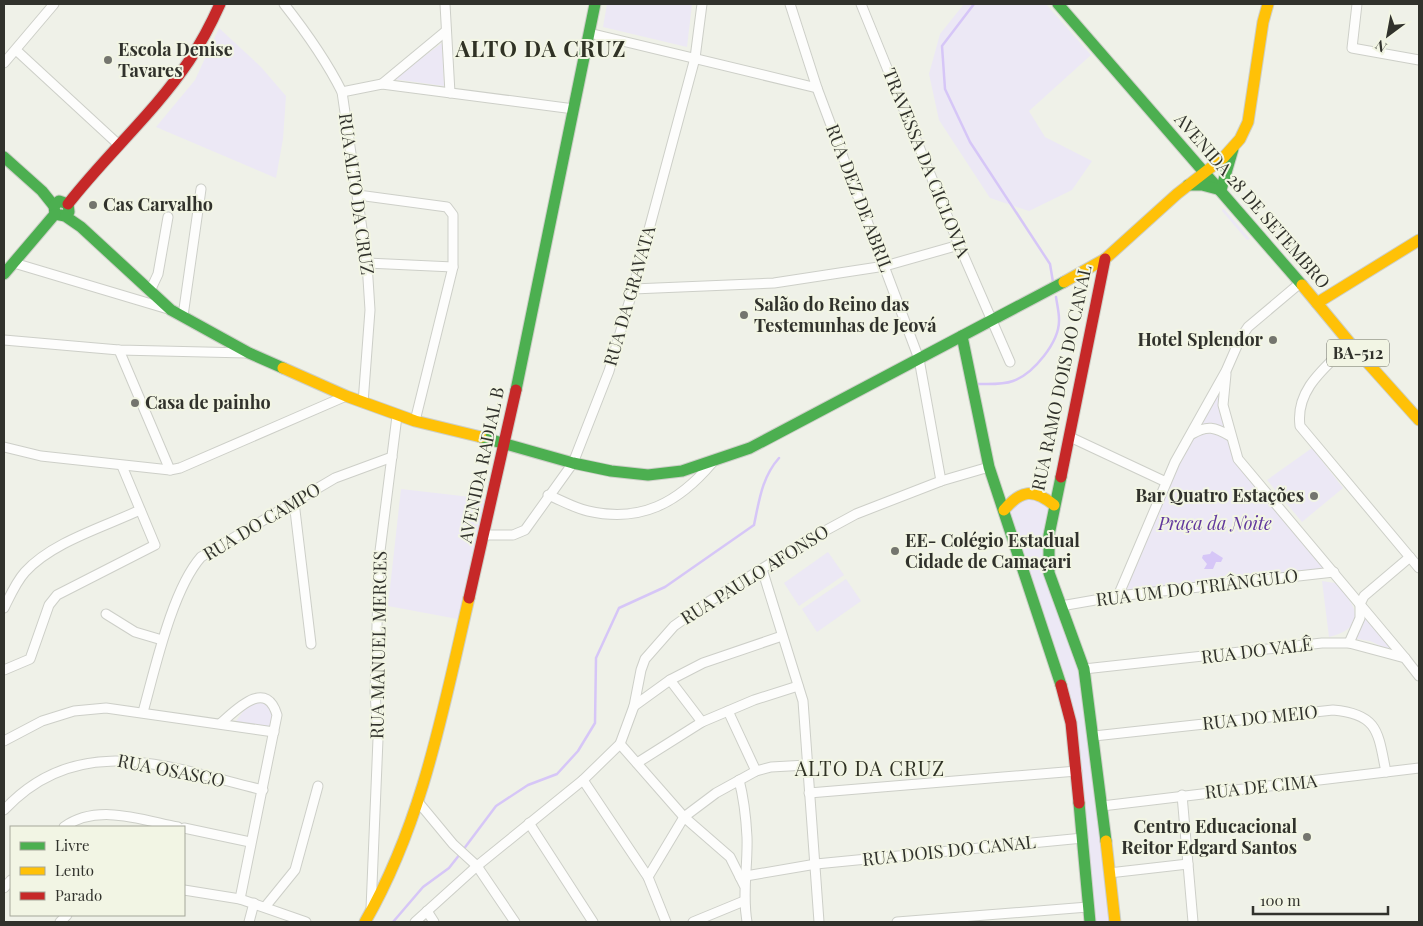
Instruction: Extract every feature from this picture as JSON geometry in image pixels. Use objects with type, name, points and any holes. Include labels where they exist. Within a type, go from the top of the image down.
[{"type":"street","points":[[4,274],[174,83],[195,52],[220,4]]},
{"type":"street","name":"RUA ALTO DA CRUZ","points":[[284,4],[310,37],[332,71],[342,92],[367,263],[370,310],[363,402]]},
{"type":"street","points":[[446,4],[450,93]]},
{"type":"street","name":"AVENIDA RADIAL B","points":[[368,918],[387,887],[419,803],[485,535],[595,4]]},
{"type":"street","name":"RUA DA GRAVATA","points":[[485,535],[519,534],[525,530],[548,495],[573,463],[609,370],[633,289],[695,58],[702,4]]},
{"type":"street","name":"RUA DEZ DE ABRIL","points":[[790,4],[817,88],[919,359],[941,481]]},
{"type":"street","name":"TRAVESSA DA CICLOVIA","points":[[861,4],[959,245],[1010,362]]},
{"type":"street","name":"AVENIDA 28 DE SETEMBRO","points":[[1058,4],[1283,261],[1299,284],[1350,343],[1419,420]]},
{"type":"street","points":[[14,263],[171,310],[249,353],[346,396],[415,422],[611,471],[648,475],[682,471],[750,448],[992,321],[1105,259],[1188,185],[1233,149],[1240,139],[1248,122],[1263,22],[1268,4]]},
{"type":"street","points":[[1357,4],[1352,48],[1419,60]]},
{"type":"street","points":[[4,63],[50,5]]},
{"type":"street","points":[[382,84],[446,31]]},
{"type":"street","points":[[589,33],[817,88]]},
{"type":"street","points":[[16,50],[118,145]]},
{"type":"street","points":[[342,92],[382,84],[574,109]]},
{"type":"street","points":[[1188,185],[1202,185],[1221,190],[1233,149]]},
{"type":"street","points":[[4,157],[171,310]]},
{"type":"street","points":[[183,316],[201,189]]},
{"type":"street","points":[[358,195],[447,207],[453,215],[453,267],[415,422]]},
{"type":"street","points":[[150,291],[158,274],[168,217]]},
{"type":"street","points":[[1317,303],[1419,240]]},
{"type":"street","points":[[633,289],[774,283],[885,266],[959,245]]},
{"type":"street","name":"RUA RAMO DOIS DO CANAL","points":[[1105,259],[1070,437],[1048,534],[1049,571],[1084,669],[1094,736],[1116,922]]},
{"type":"street","points":[[367,263],[453,267]]},
{"type":"street","points":[[1118,596],[1166,482],[1226,371],[1240,339],[1248,327],[1299,284]]},
{"type":"street","points":[[962,336],[973,398],[989,467],[1060,679],[1071,723],[1090,922]]},
{"type":"street","points":[[4,340],[119,350],[249,353]]},
{"type":"street","points":[[1350,343],[1305,391],[1298,413],[1300,426],[1419,568]]},
{"type":"street","points":[[119,350],[170,470]]},
{"type":"street","points":[[1226,371],[1224,405],[1230,436],[1238,459],[1419,676]]},
{"type":"street","points":[[4,447],[41,456],[170,470],[180,468],[346,396]]},
{"type":"street","name":"RUA MANUEL MERCES","points":[[368,918],[372,875],[378,739],[375,692],[379,559],[398,416]]},
{"type":"street","points":[[1190,435],[1202,428],[1210,427],[1230,436]]},
{"type":"street","points":[[1070,437],[1166,482]]},
{"type":"street","name":"RUA DO CAMPO","points":[[143,712],[162,640],[189,573],[201,557],[335,478],[392,457]]},
{"type":"street","points":[[548,495],[586,510],[626,516],[651,509],[677,497],[696,482],[712,462]]},
{"type":"street","points":[[4,670],[30,659],[49,605],[57,595],[155,545],[122,466]]},
{"type":"street","name":"RUA PAULO AFONSO","points":[[415,922],[477,866],[583,780],[620,744],[634,706],[641,670],[654,646],[674,626],[705,604],[810,539],[856,514],[941,481],[989,467]]},
{"type":"street","points":[[999,494],[1013,498],[1032,493],[1041,495],[1054,505]]},
{"type":"street","points":[[1004,510],[1013,498]]},
{"type":"street","points":[[294,502],[311,644]]},
{"type":"street","points":[[4,608],[23,574],[37,559],[58,547],[140,510]]},
{"type":"street","points":[[1349,643],[1360,618],[1360,604],[1367,592],[1410,557]]},
{"type":"street","points":[[762,569],[803,701],[819,922]]},
{"type":"street","name":"RUA UM DO TRIÂNGULO","points":[[1060,606],[1118,596],[1334,572]]},
{"type":"street","points":[[106,614],[135,632],[162,640]]},
{"type":"street","points":[[634,706],[670,680],[703,663],[782,636]]},
{"type":"street","name":"RUA DO VALÊ","points":[[1084,669],[1322,643],[1349,643],[1405,658]]},
{"type":"street","points":[[670,680],[702,722]]},
{"type":"street","points":[[637,763],[702,722],[798,686]]},
{"type":"street","points":[[221,723],[246,700],[258,698],[267,701],[276,712],[263,790],[250,842],[240,899]]},
{"type":"street","points":[[4,741],[42,721],[74,711],[106,708],[274,732]]},
{"type":"street","name":"RUA DO MEIO","points":[[1094,736],[1333,710],[1363,717],[1373,724],[1378,734],[1386,772]]},
{"type":"street","points":[[728,711],[756,771]]},
{"type":"street","points":[[620,744],[684,817],[727,854],[743,880]]},
{"type":"street","name":"RUA OSASCO","points":[[4,810],[18,794],[42,777],[73,765],[113,759],[163,766],[263,790]]},
{"type":"street","points":[[648,877],[684,817],[716,793],[756,771],[772,767],[807,765]]},
{"type":"street","name":"RUA DE CIMA","points":[[1102,806],[1419,768]]},
{"type":"street","points":[[810,793],[1076,771]]},
{"type":"street","points":[[583,780],[648,877],[666,922]]},
{"type":"street","points":[[740,780],[745,804],[747,839],[743,880],[744,902],[748,922]]},
{"type":"street","points":[[265,907],[295,870],[318,786]]},
{"type":"street","points":[[1182,795],[1193,922]]},
{"type":"street","points":[[419,803],[453,844],[477,866],[515,922]]},
{"type":"street","points":[[66,826],[82,819],[110,813],[173,826]]},
{"type":"street","points":[[529,823],[593,922]]},
{"type":"street","points":[[185,828],[250,842]]},
{"type":"street","name":"RUA DOIS DO CANAL","points":[[743,880],[816,864],[1082,838]]},
{"type":"street","points":[[1109,873],[1188,864]]},
{"type":"street","points":[[372,875],[377,881],[387,887]]},
{"type":"street","points":[[185,890],[240,899],[306,922]]},
{"type":"street","points":[[693,922],[744,902]]},
{"type":"street","points":[[249,922],[254,903]]},
{"type":"street","points":[[897,922],[1088,907]]},
{"type":"street","points":[[427,911],[434,922]]},
{"type":"green space","points":[[607,4],[692,4],[687,47],[603,27]]},
{"type":"green space","points":[[964,4],[1046,4],[1091,55],[1029,111],[1045,137],[1092,161],[1072,190],[1029,211],[990,198],[939,120],[929,74],[940,34]]},
{"type":"green space","points":[[219,28],[261,67],[286,96],[283,139],[276,178],[156,127],[195,80]]},
{"type":"green space","points":[[442,43],[444,86],[393,79]]},
{"type":"green space","points":[[1223,208],[1250,239],[1247,240],[1222,211]]},
{"type":"green space","name":"Praça da Noite","points":[[1224,378],[1219,404],[1238,462],[1328,570],[1123,592],[1177,465]]},
{"type":"green space","points":[[1312,448],[1343,488],[1302,522],[1267,480]]},
{"type":"green space","points":[[401,489],[488,499],[463,620],[388,606]]},
{"type":"green space","points":[[1027,498],[1039,501],[1049,509],[1049,571],[1084,669],[1115,922],[1092,922],[1075,724],[1067,682],[1010,512],[1015,504]]},
{"type":"green space","points":[[828,552],[844,575],[799,606],[784,583]]},
{"type":"green space","points":[[846,579],[861,601],[817,632],[802,609]]},
{"type":"green space","points":[[1322,581],[1335,583],[1343,591],[1349,599],[1355,614],[1354,621],[1349,627],[1341,633],[1329,637]]},
{"type":"green space","points":[[1364,614],[1396,653],[1370,641],[1352,638]]},
{"type":"green space","points":[[262,700],[270,705],[275,715],[273,730],[233,725],[251,701]]},
{"type":"shaded area","points":[[1212,551],[1223,558],[1221,562],[1216,562],[1213,569],[1204,569],[1207,564],[1202,558],[1203,555],[1210,554]]},
{"type":"waterway","points":[[974,4],[942,46],[945,89],[970,142],[1050,264],[1053,282]]},
{"type":"waterway","points":[[978,384],[1000,384],[1013,381],[1029,372],[1037,364],[1050,347],[1058,328],[1059,316],[1056,297]]},
{"type":"waterway","points":[[463,850],[496,806],[528,785],[557,774],[578,751],[595,723],[596,658],[619,608],[665,587],[754,525],[765,481],[779,458]]},
{"type":"waterway","points":[[393,922],[423,887],[449,868],[460,854]]},
{"type":"traffic: fast","points":[[516,390],[595,4]]},
{"type":"traffic: fast","points":[[1058,4],[1302,285]]},
{"type":"traffic: fast","points":[[1188,185],[1202,185],[1221,190],[1233,149]]},
{"type":"traffic: fast","points":[[4,157],[42,191],[54,206]]},
{"type":"traffic: fast","points":[[65,216],[69,212],[68,204],[59,201],[54,206],[55,214],[65,216],[81,227],[171,310],[249,353],[283,368]]},
{"type":"traffic: fast","points":[[4,274],[55,214]]},
{"type":"traffic: fast","points":[[481,437],[573,463],[611,471],[648,475],[682,471],[750,448],[1064,282]]},
{"type":"traffic: fast","points":[[962,336],[989,467],[1061,685]]},
{"type":"traffic: fast","points":[[1061,477],[1049,535],[1049,573],[1084,669],[1106,841]]},
{"type":"traffic: fast","points":[[1079,803],[1090,922]]},
{"type":"traffic: slow","points":[[1064,282],[1105,259],[1177,194],[1223,158],[1240,139],[1248,122],[1263,22],[1268,4]]},
{"type":"traffic: slow","points":[[1317,303],[1419,240]]},
{"type":"traffic: slow","points":[[1302,285],[1350,343],[1419,420]]},
{"type":"traffic: slow","points":[[283,368],[346,396],[415,421],[481,437]]},
{"type":"traffic: slow","points":[[1004,510],[1016,498],[1027,494],[1040,496],[1054,505]]},
{"type":"traffic: slow","points":[[365,922],[385,884],[417,805],[440,723],[469,598]]},
{"type":"traffic: slow","points":[[1106,841],[1115,922]]},
{"type":"traffic: jam","points":[[68,204],[175,80],[198,47],[220,4]]},
{"type":"traffic: jam","points":[[1061,477],[1105,259]]},
{"type":"traffic: jam","points":[[469,598],[516,390]]},
{"type":"traffic: jam","points":[[1061,685],[1071,723],[1079,803]]},
{"type":"place","name":"Escola Denise Tavares","points":[[108,60]]},
{"type":"place","name":"Cas Carvalho","points":[[93,205]]},
{"type":"place","name":"Salão do Reino das Testemunhas de Jeová","points":[[744,315]]},
{"type":"place","name":"Hotel Splendor","points":[[1273,340]]},
{"type":"place","name":"Casa de painho","points":[[135,403]]},
{"type":"place","name":"Bar Quatro Estações","points":[[1314,496]]},
{"type":"place","name":"EE- Colégio Estadual Cidade de Camaçari","points":[[895,551]]},
{"type":"place","name":"Centro Educacional Reitor Edgard Santos","points":[[1307,837]]},
{"type":"district","name":"ALTO DA CRUZ","points":[[541,49]]},
{"type":"district","name":"ALTO DA CRUZ","points":[[870,769]]}]
